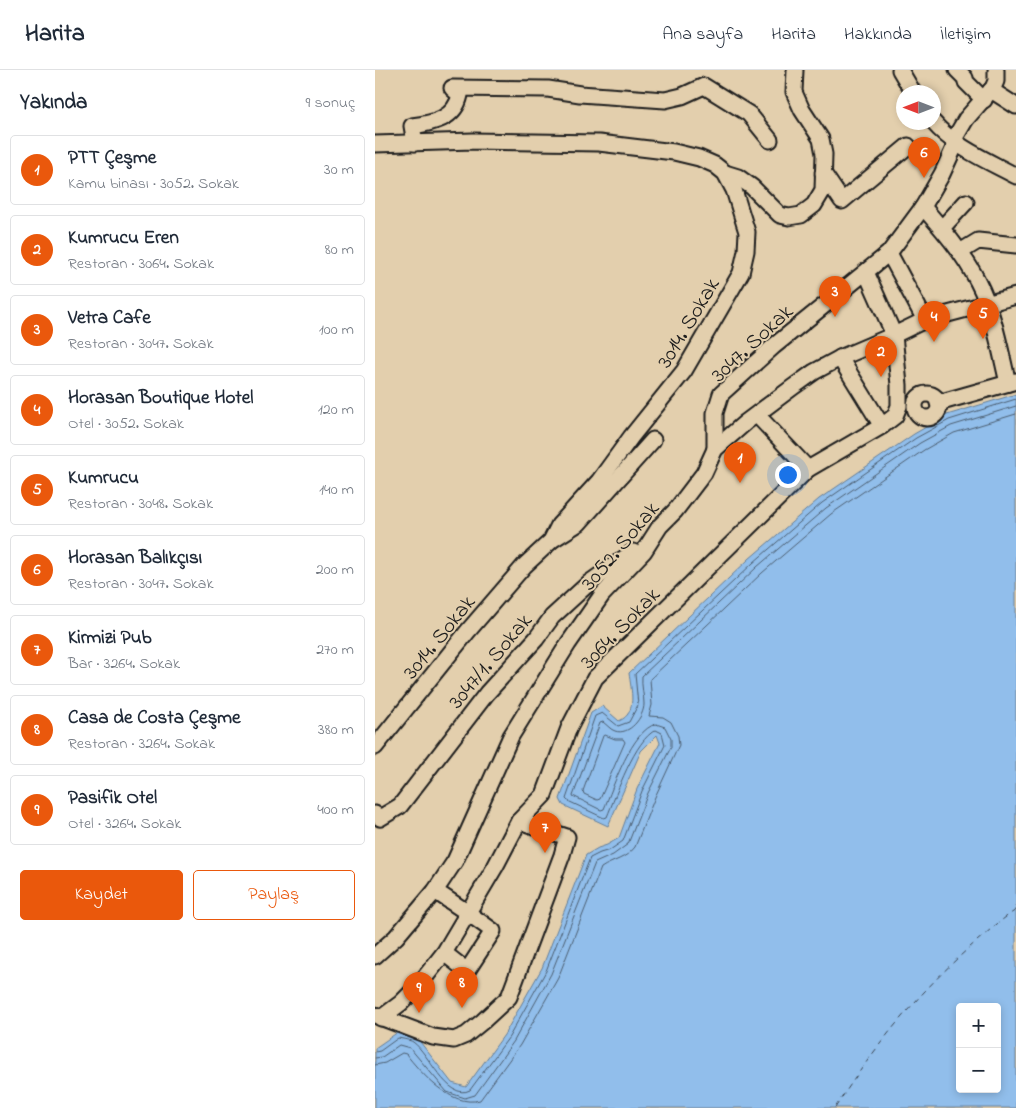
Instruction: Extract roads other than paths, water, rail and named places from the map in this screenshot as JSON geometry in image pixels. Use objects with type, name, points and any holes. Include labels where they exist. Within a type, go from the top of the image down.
[{"type":"street","points":[[375,144],[473,141],[599,143],[674,152],[699,158],[715,165],[725,173],[738,177],[752,187],[780,215],[789,217],[801,215],[814,205],[823,190],[824,154],[821,139],[793,92],[795,70]]},
{"type":"street","points":[[900,70],[909,85]]},
{"type":"street","points":[[957,70],[965,78],[966,82],[987,95],[1016,106]]},
{"type":"street","points":[[987,95],[996,81],[996,70]]},
{"type":"street","points":[[415,142],[412,126],[442,120],[458,103],[460,95],[452,88],[548,88],[580,94],[665,100],[682,96],[704,86],[749,114],[770,140]]},
{"type":"street","name":"3047. Sokak","points":[[715,449],[715,413],[721,394],[774,346],[889,253],[923,207],[946,166],[965,119],[987,95]]},
{"type":"street","points":[[940,130],[955,142],[1016,176]]},
{"type":"street","points":[[823,173],[842,201],[908,146]]},
{"type":"street","name":"3014. Sokak","points":[[375,746],[468,631],[524,566],[551,541],[559,525],[599,481],[631,437],[684,371],[741,273],[746,251],[747,232],[734,190],[725,173]]},
{"type":"street","points":[[942,228],[966,202]]},
{"type":"street","points":[[923,207],[960,252],[979,283],[1012,382],[938,403]]},
{"type":"street","points":[[960,252],[978,241],[1016,245]]},
{"type":"street","points":[[889,253],[925,320]]},
{"type":"street","name":"3064. Sokak","points":[[378,1016],[401,1003],[418,986],[444,953],[495,867],[519,821],[544,795],[569,728],[595,678],[808,469],[882,426],[895,416],[899,406],[899,385],[894,335],[866,272]]},
{"type":"street","name":"3052. Sokak","points":[[375,956],[396,937],[435,891],[455,861],[511,736],[567,644],[601,595],[644,551],[704,473],[715,449],[814,372],[840,358],[925,320],[1016,296]]},
{"type":"street","points":[[840,358],[882,426]]},
{"type":"street","points":[[757,415],[808,469]]},
{"type":"street","points":[[551,541],[579,522],[653,440]]},
{"type":"street","name":"3047/1. Sokak","points":[[375,814],[380,818],[400,806],[487,693],[536,639],[552,617],[589,583],[651,540]]},
{"type":"street","points":[[378,1016],[433,1037],[454,1040],[466,1035],[509,997],[563,855],[567,837],[519,821]]},
{"type":"street","points":[[435,891],[493,931],[467,971],[444,953]]},
{"type":"water","points":[[1016,394],[1016,1108],[375,1108],[375,1048],[398,1032],[417,1038],[452,1083],[466,1087],[504,1035],[542,968],[586,855],[619,838],[637,789],[660,743],[657,735],[641,751],[608,826],[563,805],[560,799],[591,713],[602,706],[619,721],[625,717],[629,713],[632,700],[629,673],[749,559],[819,499],[914,434],[947,415]]},
{"type":"place","name":"Horasan Balıkçısı","points":[[924,178]]},
{"type":"place","name":"Vetra Cafe","points":[[835,317]]},
{"type":"place","name":"Kumrucu","points":[[983,339]]},
{"type":"place","name":"Horasan Boutique Hotel","points":[[934,342]]},
{"type":"place","name":"Kumrucu Eren","points":[[881,377]]},
{"type":"place","name":"PTT Çeşme","points":[[740,483]]},
{"type":"place","name":"Kirmizi Pub","points":[[545,853]]},
{"type":"place","name":"Casa de Costa Çeşme","points":[[462,1008]]},
{"type":"place","name":"Pasifik Otel","points":[[419,1013]]}]
